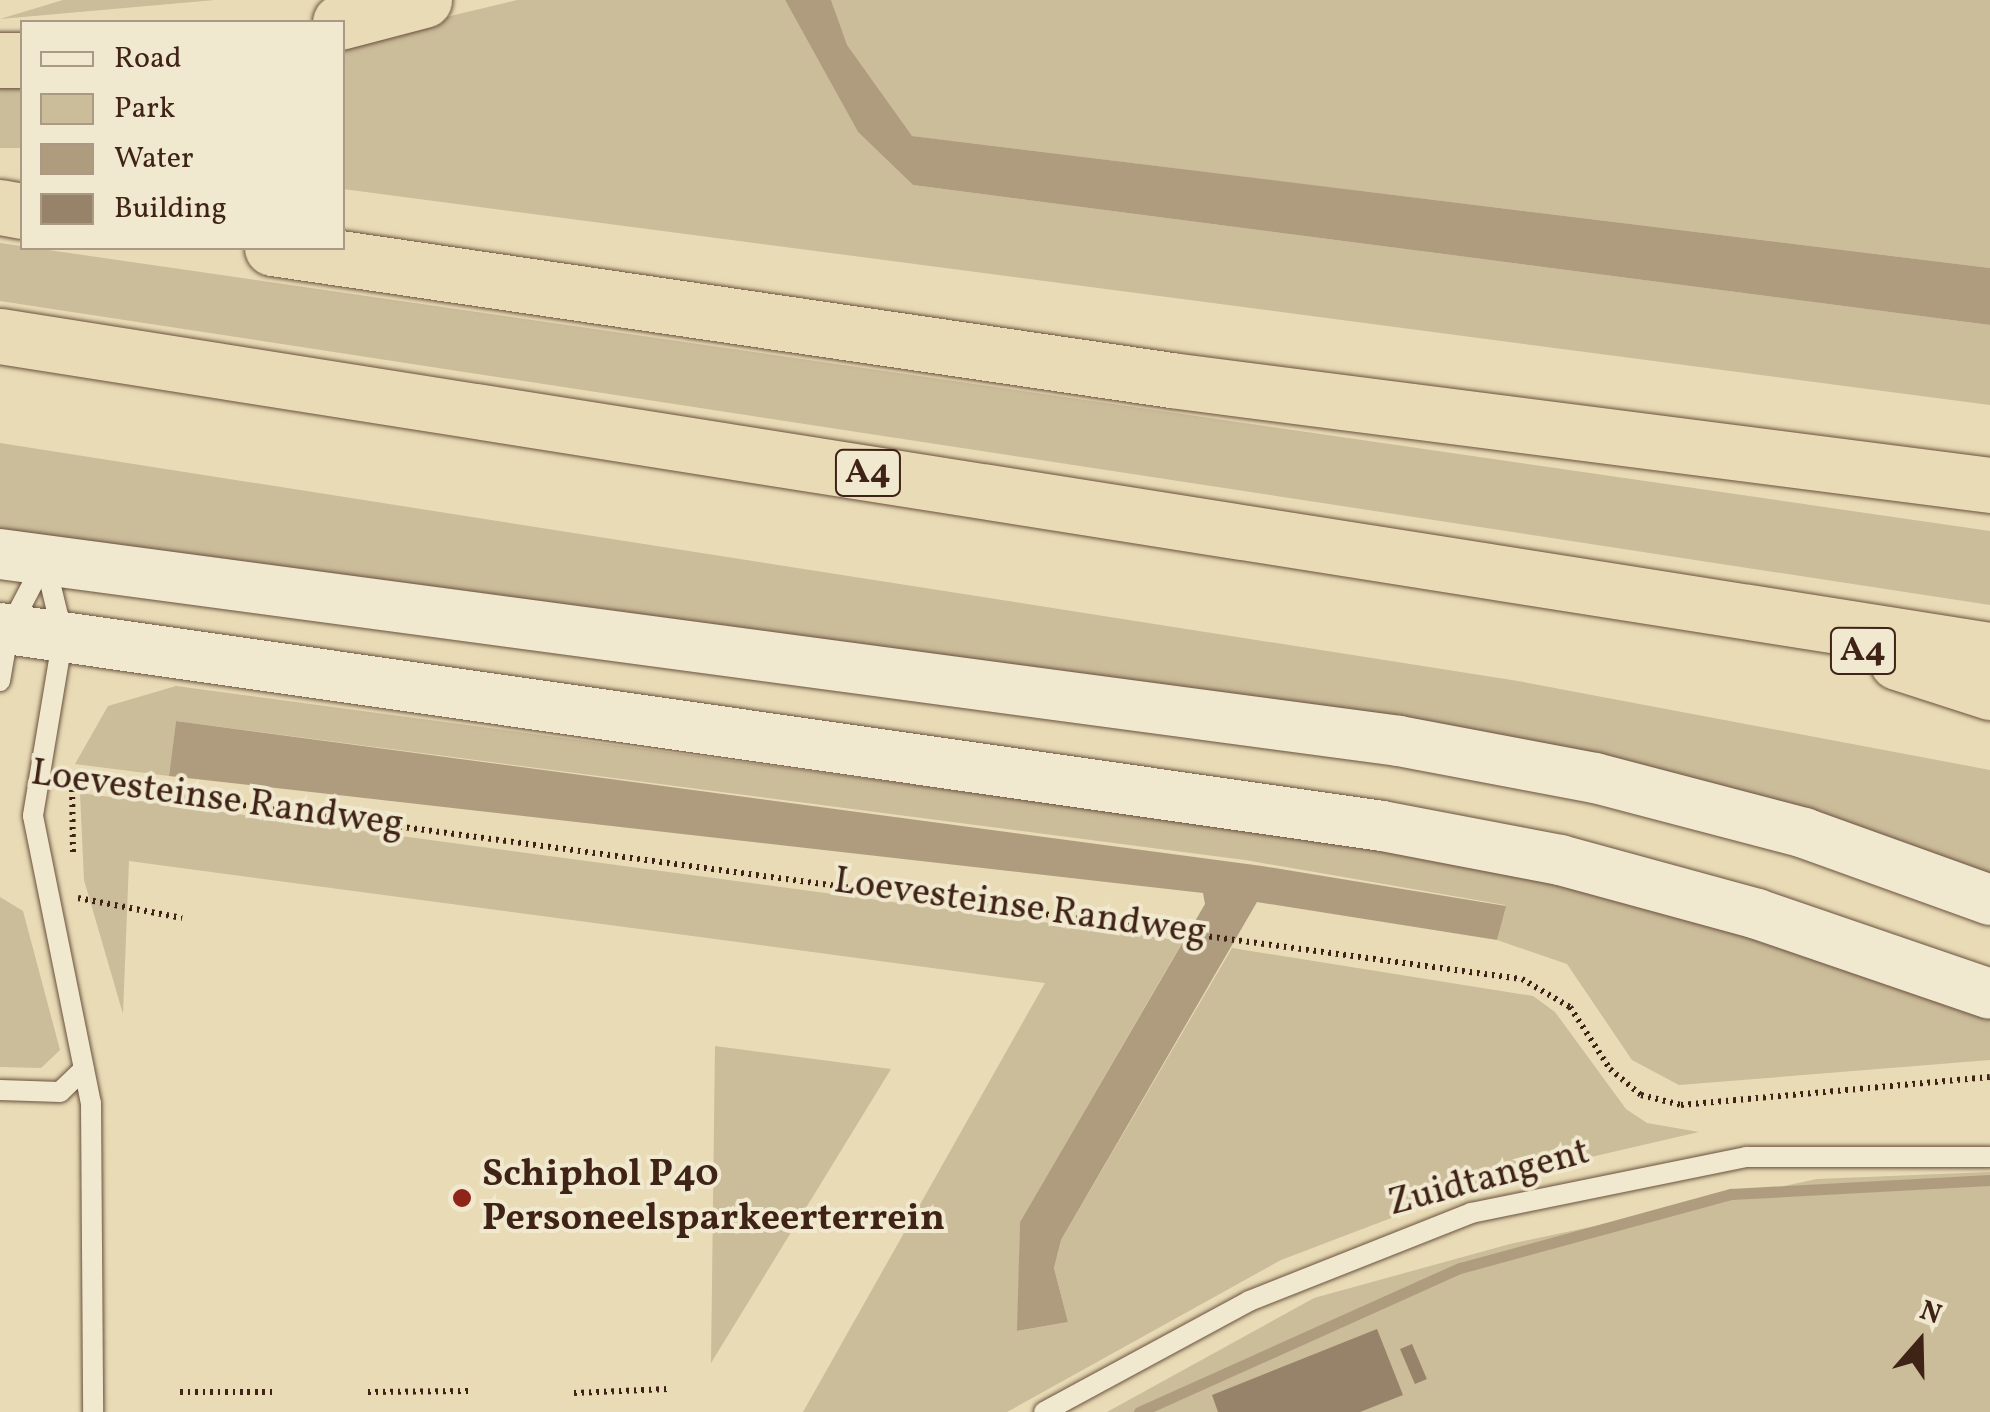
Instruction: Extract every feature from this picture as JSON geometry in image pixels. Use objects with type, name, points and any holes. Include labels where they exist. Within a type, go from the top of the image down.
[{"type":"highway","points":[[345,21],[424,0]]},
{"type":"highway","points":[[286,250],[1170,380],[1990,485]]},
{"type":"highway","name":"A4","points":[[0,336],[1990,650]]},
{"type":"highway","name":"A4","points":[[1737,610],[1990,692]]},
{"type":"street","points":[[22,557],[1399,741],[1595,778],[1804,832],[1990,900]]},
{"type":"street","points":[[4,628],[1400,830],[1757,914],[1990,994]]},
{"type":"lane","points":[[0,680],[4,628],[22,557]]},
{"type":"lane","points":[[22,557],[63,636],[38,777],[36,862],[84,1069],[93,1412]]},
{"type":"lane","points":[[0,1090],[60,1092],[84,1069]]},
{"type":"lane","name":"Zuidtangent","points":[[1044,1412],[1249,1301],[1471,1213],[1746,1157],[1990,1157]]},
{"type":"path","name":"Loevesteinse Randweg","points":[[38,777],[1157,927],[1546,986],[1610,1069],[1642,1095],[1681,1105],[1990,1077]]},
{"type":"path","points":[[72,782],[74,867]]},
{"type":"path","points":[[76,881],[80,902],[182,918]]},
{"type":"path","points":[[574,1392],[668,1389]]},
{"type":"path","points":[[368,1392],[468,1391]]},
{"type":"path","points":[[180,1392],[274,1392]]},
{"type":"green space","points":[[63,0],[215,0],[0,19]]},
{"type":"green space","points":[[517,0],[785,0],[858,132],[913,185],[1990,325],[1990,405],[345,189],[345,41]]},
{"type":"green space","points":[[831,0],[1990,0],[1990,268],[911,136],[846,45]]},
{"type":"green space","points":[[0,83],[20,83],[20,148],[0,148]]},
{"type":"green space","points":[[0,243],[20,246],[20,250],[48,250],[1990,531],[1990,605],[0,301]]},
{"type":"green space","points":[[0,443],[1518,681],[1990,770],[1990,885],[1854,836],[0,537]]},
{"type":"green space","points":[[176,686],[1548,870],[1990,1002],[1990,1060],[1679,1085],[1632,1060],[1567,964],[1497,940],[1505,905],[1245,860],[176,721],[169,776],[75,764],[108,706]]},
{"type":"green space","points":[[80,793],[1183,941],[1020,1222],[1018,1331],[1068,1322],[1054,1268],[1061,1240],[1232,948],[1533,996],[1555,1012],[1626,1109],[1647,1123],[1699,1132],[1491,1180],[1281,1260],[1007,1412],[803,1412],[1045,983],[129,861],[123,1014],[84,880]]},
{"type":"green space","points":[[0,897],[23,911],[60,1050],[41,1068],[0,1067]]},
{"type":"green space","points":[[715,1046],[891,1069],[711,1363]]},
{"type":"green space","points":[[1990,1172],[1990,1412],[1107,1412],[1314,1298],[1510,1244],[1817,1179]]},
{"type":"water","points":[[785,0],[831,0],[847,45],[912,136],[1990,268],[1990,325],[913,185],[858,132]]},
{"type":"water","points":[[176,721],[1262,866],[1506,906],[1497,940],[1257,902],[1061,1240],[1054,1268],[1068,1322],[1017,1331],[1020,1222],[1205,904],[1203,893],[169,776]]},
{"type":"building","points":[[1377,1329],[1403,1395],[1360,1412],[1218,1412],[1212,1395]]},
{"type":"building","points":[[1412,1344],[1427,1379],[1415,1384],[1400,1349]]},
{"type":"waterway","points":[[1139,1412],[1460,1268],[1731,1194],[1990,1180]]},
{"type":"place","name":"Schiphol P40 Personeelsparkeerterrein","points":[[462,1198]]}]
